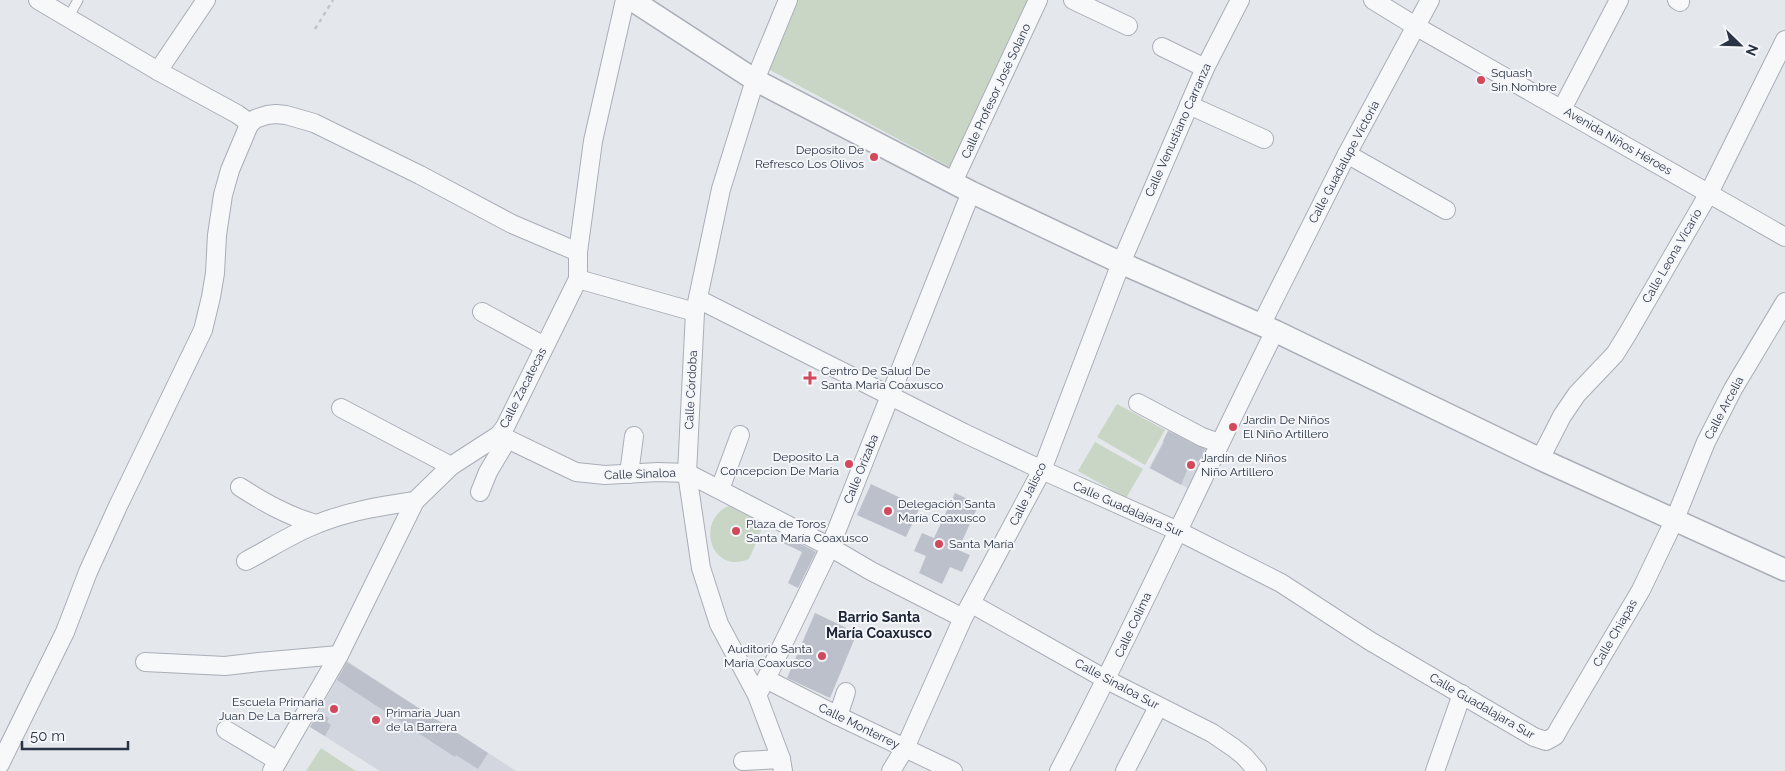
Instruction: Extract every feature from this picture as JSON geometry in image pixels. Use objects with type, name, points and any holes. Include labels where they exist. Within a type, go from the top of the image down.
[{"type":"street","points":[[38,0],[158,71],[236,114],[248,124]]},
{"type":"street","points":[[158,71],[206,0]]},
{"type":"street","name":"Calle Zacatecas","points":[[275,766],[339,655],[415,501],[451,466],[503,437],[510,416],[578,279],[578,252],[593,141],[625,0]]},
{"type":"street","points":[[632,0],[755,80],[962,187],[1121,263],[1268,328],[1540,459],[1785,570]]},
{"type":"street","name":"Calle Córdoba","points":[[757,695],[719,624],[701,568],[687,473],[696,306],[721,189],[755,80],[788,0]]},
{"type":"street","name":"Calle Profesor José Solano","points":[[962,187],[1038,0]]},
{"type":"street","points":[[1073,0],[1128,26]]},
{"type":"street","name":"Calle Venustiano Carranza","points":[[1121,263],[1205,68],[1240,0]]},
{"type":"street","name":"Avenida Niños Héroes","points":[[1373,0],[1785,237]]},
{"type":"street","name":"Calle Guadalupe Victoria","points":[[1178,531],[1348,154],[1430,0]]},
{"type":"street","points":[[1562,109],[1619,0]]},
{"type":"street","name":"Calle Leona Vicario","points":[[1540,459],[1562,416],[1577,394],[1615,354],[1628,333],[1709,192],[1785,40]]},
{"type":"street","points":[[1162,47],[1205,68]]},
{"type":"street","points":[[1189,105],[1264,139]]},
{"type":"street","points":[[0,764],[65,632],[88,572],[202,330],[215,274],[222,195],[248,124],[255,119],[276,114],[314,123],[404,167],[512,224],[578,252]]},
{"type":"street","points":[[1348,154],[1446,210]]},
{"type":"street","name":"Calle Orizaba","points":[[757,695],[830,547],[891,395],[962,187]]},
{"type":"street","name":"Calle Jalisco","points":[[891,771],[905,748],[968,611],[1042,470],[1121,263]]},
{"type":"street","name":"Calle Guadalajara Sur","points":[[578,279],[696,306],[891,395],[964,433],[1042,470],[1178,531],[1281,583],[1370,641],[1534,737],[1546,741]]},
{"type":"street","name":"Calle Arcelia","points":[[1675,519],[1706,442],[1733,389],[1785,302]]},
{"type":"street","points":[[482,312],[544,346]]},
{"type":"street","points":[[1138,403],[1202,437],[1219,443]]},
{"type":"street","points":[[341,408],[451,466]]},
{"type":"street","points":[[629,474],[634,436]]},
{"type":"street","points":[[720,489],[740,436]]},
{"type":"street","points":[[480,492],[503,437]]},
{"type":"street","name":"Calle Sinaloa","points":[[503,437],[576,472],[605,475],[658,472],[687,473],[830,547],[871,571],[968,611]]},
{"type":"street","points":[[240,487],[283,512],[316,524]]},
{"type":"street","points":[[246,561],[316,524],[351,512],[415,501]]},
{"type":"street","name":"Calle Chiapas","points":[[1546,741],[1554,736],[1560,727],[1641,590],[1675,519]]},
{"type":"street","name":"Calle Colima","points":[[1059,771],[1107,680],[1178,531]]},
{"type":"street","name":"Calle Sinaloa Sur","points":[[968,611],[1212,733],[1234,748],[1252,769]]},
{"type":"street","points":[[145,662],[225,666],[339,655]]},
{"type":"street","name":"Calle Monterrey","points":[[766,680],[953,771]]},
{"type":"street","points":[[838,716],[846,692]]},
{"type":"street","points":[[1434,771],[1462,694]]},
{"type":"street","points":[[743,761],[782,765],[757,695]]},
{"type":"street","points":[[1125,771],[1158,707]]},
{"type":"street","points":[[226,730],[275,766]]},
{"type":"lane","points":[[68,18],[78,0]]},
{"type":"path","points":[[315,29],[333,0]]},
{"type":"shaded area","points":[[1171,426],[1216,449],[1195,492],[1149,468]]},
{"type":"shaded area","name":"Primaria Juan de la Barrera","points":[[347,661],[516,771],[380,771],[310,727]]},
{"type":"green space","points":[[796,0],[1031,0],[950,167],[768,69]]},
{"type":"green space","points":[[1117,404],[1165,430],[1145,465],[1097,437]]},
{"type":"green space","points":[[1095,442],[1143,469],[1126,498],[1078,471]]},
{"type":"green space","name":"Plaza de Toros Santa María Coaxusco","points":[[738,504],[764,524],[749,559],[737,562],[727,560],[719,555],[713,547],[710,538],[711,527],[715,518],[723,509]]},
{"type":"green space","points":[[321,748],[356,771],[306,771]]},
{"type":"building","points":[[1168,431],[1205,449],[1199,462],[1192,458],[1181,485],[1150,468]]},
{"type":"building","name":"Delegación Santa María Coaxusco","points":[[871,484],[920,507],[906,537],[857,515]]},
{"type":"building","name":"Santa María","points":[[955,493],[979,504],[958,550],[970,555],[962,572],[950,567],[942,584],[919,573],[926,556],[914,551],[922,533],[934,538]]},
{"type":"building","points":[[786,536],[816,552],[798,588],[788,583],[802,552],[783,543]]},
{"type":"building","name":"Auditorio Santa María Coaxusco","points":[[815,613],[857,633],[830,698],[787,678]]},
{"type":"building","points":[[347,662],[488,753],[478,769],[456,755],[455,757],[337,680]]},
{"type":"building","points":[[319,712],[329,718],[327,722],[331,725],[325,736],[310,727]]},
{"type":"place","name":"Squash Sin Nombre","points":[[1481,80]]},
{"type":"place","name":"Deposito De Refresco Los Olivos","points":[[874,157]]},
{"type":"place","name":"Centro De Salud De Santa Maria Coaxusco","points":[[810,378]]},
{"type":"place","name":"Jardin De Niños El Niño Artillero","points":[[1233,427]]},
{"type":"place","name":"Deposito La Concepcion De Maria","points":[[849,464]]},
{"type":"place","name":"Jardín de Niños Niño Artillero","points":[[1191,465]]},
{"type":"place","name":"Delegación Santa María Coaxusco","points":[[888,511]]},
{"type":"place","name":"Plaza de Toros Santa María Coaxusco","points":[[736,531]]},
{"type":"place","name":"Santa María","points":[[939,544]]},
{"type":"place","name":"Auditorio Santa María Coaxusco","points":[[822,656]]},
{"type":"place","name":"Escuela Primaria Juan De La Barrera","points":[[334,709]]},
{"type":"place","name":"Primaria Juan de la Barrera","points":[[376,720]]},
{"type":"district","name":"Barrio Santa María Coaxusco","points":[[879,626]]}]
